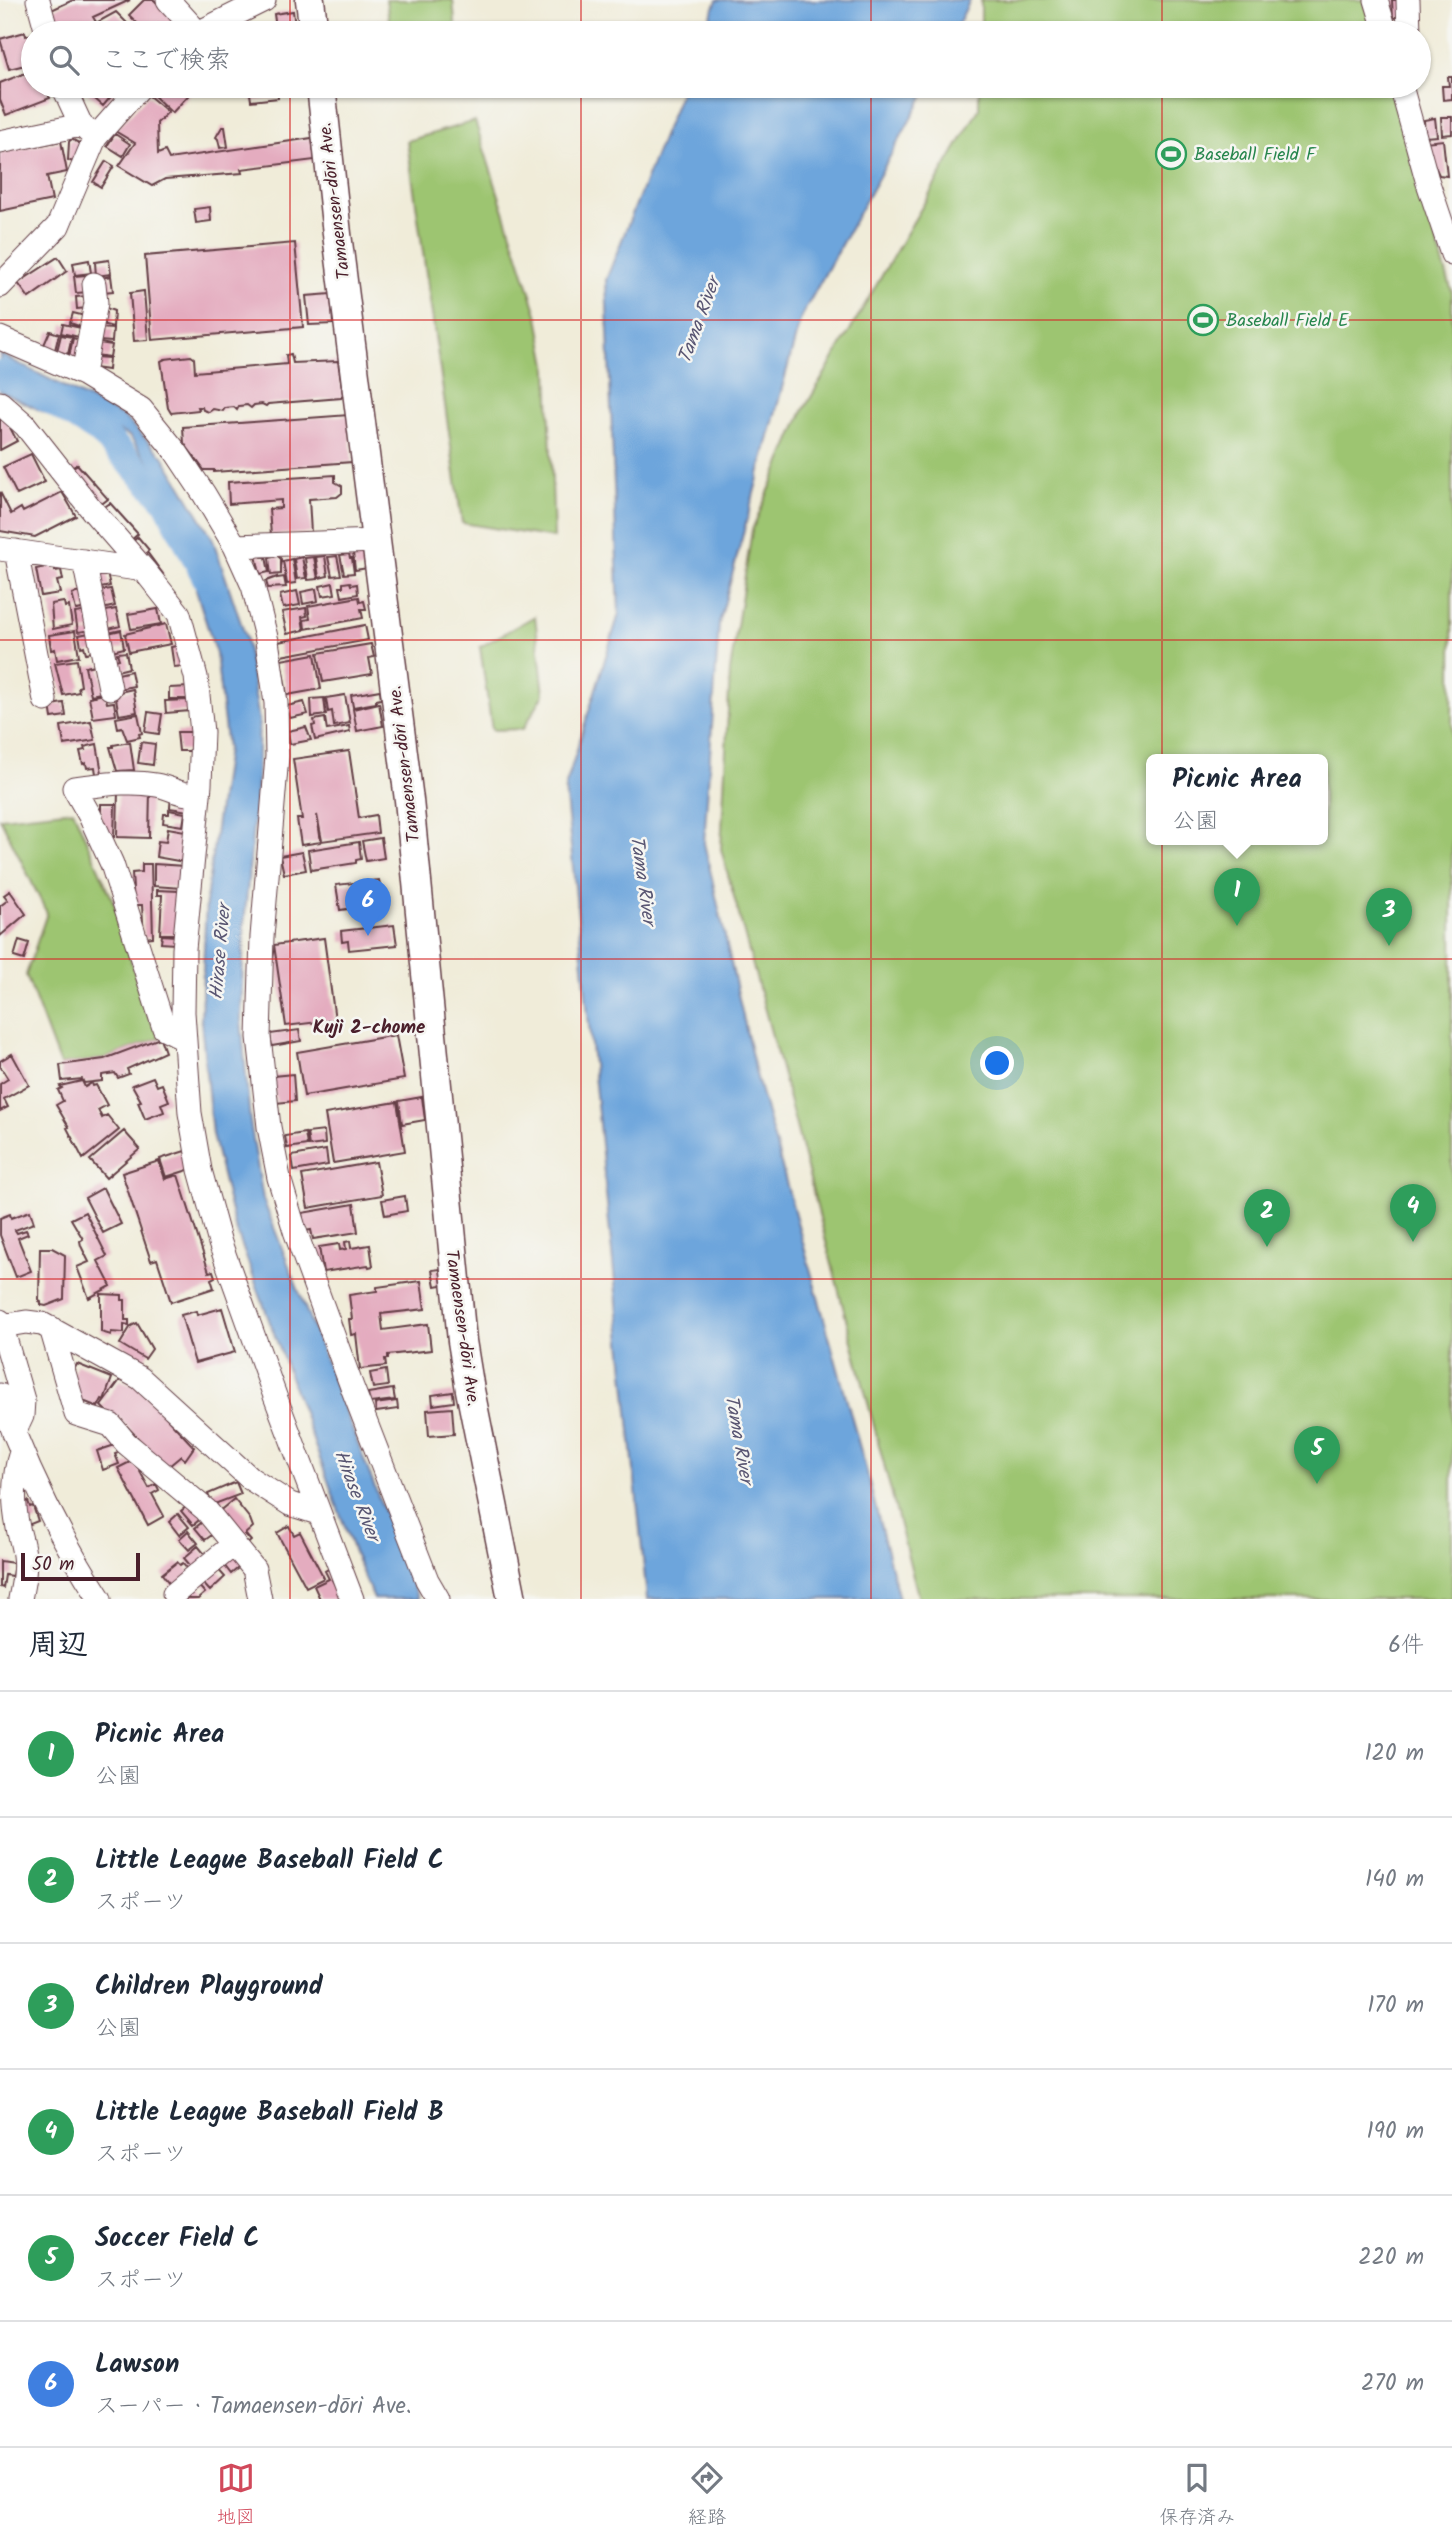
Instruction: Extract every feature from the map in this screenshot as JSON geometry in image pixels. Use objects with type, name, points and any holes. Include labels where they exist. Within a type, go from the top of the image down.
[{"type":"main road","points":[[310,0],[313,21]]},
{"type":"main road","name":"Tamaensen-dōri Ave.","points":[[322,98],[410,813],[462,1341],[512,1599]]},
{"type":"street","points":[[38,0],[44,21]]},
{"type":"street","points":[[168,0],[187,21]]},
{"type":"street","points":[[222,21],[264,0]]},
{"type":"street","points":[[1376,0],[1382,21]]},
{"type":"street","points":[[1408,0],[1409,21]]},
{"type":"street","points":[[70,98],[88,132]]},
{"type":"street","points":[[0,285],[58,226],[88,132],[127,98]]},
{"type":"street","points":[[1404,98],[1427,180],[1452,254]]},
{"type":"street","points":[[1412,98],[1413,128]]},
{"type":"street","points":[[0,142],[88,132]]},
{"type":"street","points":[[83,374],[101,297]]},
{"type":"street","points":[[0,338],[83,374],[141,409],[157,427],[204,494],[235,546],[253,586],[261,614],[276,703],[277,755],[262,937],[259,1037],[269,1127],[279,1178],[295,1231],[352,1387],[427,1580],[438,1599]]},
{"type":"street","points":[[0,403],[25,425],[179,614],[196,677],[202,732],[199,794],[184,949],[184,1038],[190,1113],[200,1170],[220,1243],[352,1599]]},
{"type":"street","points":[[235,546],[377,541]]},
{"type":"street","points":[[45,700],[8,550],[145,570]]},
{"type":"street","points":[[84,561],[110,688]]},
{"type":"street","points":[[184,1038],[164,1028],[112,864],[74,788],[121,782],[160,786],[188,795],[199,794]]},
{"type":"street","points":[[20,1599],[25,1573],[24,1553],[14,1498],[23,1400],[1,1324],[26,1322],[51,1328],[140,1378],[251,1479],[290,1504],[318,1513]]},
{"type":"street","points":[[51,1328],[76,1414],[111,1425],[126,1443],[206,1510],[254,1569],[260,1599]]},
{"type":"street","points":[[0,1397],[16,1457],[100,1599]]},
{"type":"street","points":[[174,1594],[234,1544]]},
{"type":"green space","points":[[386,0],[453,0],[455,21],[389,21]]},
{"type":"green space","points":[[981,0],[1365,0],[1371,21],[981,21]]},
{"type":"green space","points":[[979,98],[1394,98],[1452,292],[1452,1599],[919,1599],[721,849],[730,671],[752,530],[803,411],[979,109]]},
{"type":"green space","points":[[475,121],[538,317],[548,370],[554,538],[462,523],[407,141]]},
{"type":"green space","points":[[535,616],[544,694],[523,729],[492,730],[480,647]]},
{"type":"green space","points":[[73,810],[117,910],[144,1007],[160,1038],[104,1059],[60,1065],[26,975],[47,913],[0,818]]},
{"type":"water","points":[[717,0],[970,0],[960,21],[709,21]]},
{"type":"water","name":"Tama River","points":[[678,98],[922,98],[801,317],[719,624],[704,843],[756,1074],[867,1473],[899,1599],[647,1599],[565,788],[619,614],[606,280]]},
{"type":"water","points":[[0,354],[124,417],[163,456],[212,537],[246,638],[259,721],[257,783],[244,926],[241,1019],[250,1121],[263,1199],[418,1599],[374,1599],[358,1563],[234,1224],[212,1134],[201,1020],[206,900],[227,749],[216,654],[196,590],[195,540],[158,475],[129,436],[106,425],[71,425],[0,391]]},
{"type":"building","points":[[73,0],[130,0],[93,17],[95,21],[51,21],[47,12]]},
{"type":"building","points":[[144,0],[154,0],[175,21],[135,21],[129,15]]},
{"type":"building","points":[[1392,0],[1405,0],[1409,17],[1393,18]]},
{"type":"building","points":[[293,11],[294,21],[275,21],[274,14]]},
{"type":"building","points":[[116,12],[125,21],[100,21]]},
{"type":"building","points":[[21,33],[21,66],[9,69],[0,39]]},
{"type":"building","points":[[21,75],[21,98],[50,98],[6,115],[0,100],[0,83]]},
{"type":"building","points":[[1448,77],[1452,77],[1452,99],[1443,100],[1442,86],[1449,86]]},
{"type":"building","points":[[94,98],[110,98],[103,106]]},
{"type":"building","points":[[145,98],[152,98],[168,112],[157,123],[158,154],[165,151],[169,159],[312,138],[315,160],[241,169],[242,173],[165,179],[152,186],[119,166],[135,143],[115,131]]},
{"type":"building","points":[[156,98],[186,98],[172,113]]},
{"type":"building","points":[[251,98],[278,98],[251,101]]},
{"type":"building","points":[[1441,117],[1452,117],[1452,134],[1442,135]]},
{"type":"building","points":[[1435,118],[1437,136],[1425,137],[1424,120]]},
{"type":"building","points":[[222,127],[225,127],[228,147],[220,148],[216,137]]},
{"type":"building","points":[[115,134],[130,144],[123,156],[107,146]]},
{"type":"building","points":[[71,139],[83,145],[73,162],[68,160]]},
{"type":"building","points":[[1443,140],[1447,176],[1439,175],[1424,142]]},
{"type":"building","points":[[61,141],[67,172],[47,176],[52,200],[0,211],[0,153]]},
{"type":"building","points":[[106,161],[114,166],[101,187],[93,182]]},
{"type":"building","points":[[210,207],[211,221],[196,223],[194,209]]},
{"type":"building","points":[[295,243],[303,327],[152,340],[145,256]]},
{"type":"building","points":[[58,257],[67,271],[29,298],[18,283]]},
{"type":"building","points":[[89,260],[91,273],[75,275],[73,263]]},
{"type":"building","points":[[109,260],[111,274],[96,276],[95,262]]},
{"type":"building","points":[[87,275],[89,292],[76,293],[74,276]]},
{"type":"building","points":[[111,276],[113,291],[103,292],[101,278]]},
{"type":"building","points":[[144,291],[148,340],[134,341],[130,293]]},
{"type":"building","points":[[331,294],[333,324],[309,325],[306,296]]},
{"type":"building","points":[[87,296],[88,308],[77,309],[76,297]]},
{"type":"building","points":[[106,308],[114,311],[113,327],[101,324]]},
{"type":"building","points":[[73,313],[85,316],[82,327],[70,323]]},
{"type":"building","points":[[63,324],[81,328],[79,337],[61,333]]},
{"type":"building","points":[[100,328],[113,329],[112,342],[99,341]]},
{"type":"building","points":[[50,331],[59,334],[55,350],[43,347]]},
{"type":"building","points":[[61,335],[72,337],[68,354],[57,351]]},
{"type":"building","points":[[73,338],[83,341],[78,359],[69,357]]},
{"type":"building","points":[[99,343],[112,345],[110,357],[95,355]]},
{"type":"building","points":[[291,354],[293,363],[338,361],[343,394],[341,398],[266,406],[262,404],[251,408],[247,405],[239,406],[237,410],[234,407],[225,408],[223,411],[213,409],[209,412],[198,407],[199,410],[171,413],[168,408],[161,361],[165,359],[191,356],[194,358],[195,372],[287,364],[286,355]]},
{"type":"building","points":[[95,357],[109,358],[108,370],[94,368]]},
{"type":"building","points":[[349,415],[352,462],[214,472],[204,470],[184,443],[183,427]]},
{"type":"building","points":[[4,416],[17,441],[0,450],[0,418]]},
{"type":"building","points":[[31,454],[45,482],[17,495],[3,467]]},
{"type":"building","points":[[77,464],[108,499],[99,506],[71,469]]},
{"type":"building","points":[[335,475],[335,482],[342,486],[342,493],[337,497],[309,499],[311,533],[271,535],[269,509],[281,508],[281,500],[229,504],[228,482]]},
{"type":"building","points":[[0,492],[11,514],[21,508],[23,512],[62,492],[76,516],[35,537],[0,531]]},
{"type":"building","points":[[110,503],[138,534],[129,542],[102,509]]},
{"type":"building","points":[[138,537],[163,574],[158,577],[131,543]]},
{"type":"building","points":[[362,550],[368,568],[355,570],[353,552]]},
{"type":"building","points":[[349,554],[354,573],[344,574],[340,555]]},
{"type":"building","points":[[256,555],[266,557],[269,572],[260,574]]},
{"type":"building","points":[[278,556],[281,559],[281,574],[271,575],[269,558]]},
{"type":"building","points":[[325,556],[328,576],[319,578],[316,557]]},
{"type":"building","points":[[337,556],[341,575],[332,576],[328,557]]},
{"type":"building","points":[[302,557],[306,578],[297,579],[294,559]]},
{"type":"building","points":[[314,557],[318,579],[308,580],[305,558]]},
{"type":"building","points":[[292,559],[296,583],[287,584],[283,561]]},
{"type":"building","points":[[55,565],[55,571],[61,570],[63,580],[57,581],[60,593],[41,596],[36,569]]},
{"type":"building","points":[[106,569],[110,586],[96,589],[92,572]]},
{"type":"building","points":[[284,577],[286,587],[268,588],[266,581]]},
{"type":"building","points":[[350,582],[351,585],[357,584],[358,594],[342,597],[340,587],[343,587],[343,583]]},
{"type":"building","points":[[333,583],[335,594],[322,596],[320,586]]},
{"type":"building","points":[[111,589],[115,606],[102,609],[98,591]]},
{"type":"building","points":[[316,589],[318,601],[303,604],[301,592]]},
{"type":"building","points":[[85,591],[88,608],[76,610],[72,594]]},
{"type":"building","points":[[297,591],[300,605],[283,608],[280,595]]},
{"type":"building","points":[[359,597],[360,602],[364,601],[366,609],[361,609],[363,618],[305,629],[304,620],[310,619],[308,606]]},
{"type":"building","points":[[64,602],[65,607],[69,606],[72,625],[53,629],[51,604]]},
{"type":"building","points":[[306,608],[307,616],[302,617],[304,630],[287,634],[282,612]]},
{"type":"building","points":[[116,609],[120,626],[105,630],[101,612]]},
{"type":"building","points":[[158,609],[161,624],[131,629],[128,614]]},
{"type":"building","points":[[89,611],[93,630],[78,632],[75,613]]},
{"type":"building","points":[[166,624],[171,644],[129,652],[125,634]]},
{"type":"building","points":[[365,625],[368,640],[281,656],[278,642]]},
{"type":"building","points":[[121,630],[124,648],[112,651],[108,633]]},
{"type":"building","points":[[75,631],[79,656],[57,660],[55,649],[51,650],[49,635]]},
{"type":"building","points":[[94,632],[97,651],[86,653],[84,646],[81,647],[79,635]]},
{"type":"building","points":[[371,644],[374,657],[369,658],[372,674],[323,682],[318,653]]},
{"type":"building","points":[[181,645],[184,666],[174,667],[171,647]]},
{"type":"building","points":[[126,652],[129,668],[113,672],[111,661],[119,659],[117,653]]},
{"type":"building","points":[[315,654],[321,689],[287,695],[281,660]]},
{"type":"building","points":[[77,660],[81,686],[78,687],[79,692],[63,695],[55,663]]},
{"type":"building","points":[[100,664],[105,692],[91,695],[85,667]]},
{"type":"building","points":[[131,671],[134,686],[118,689],[114,675]]},
{"type":"building","points":[[191,687],[192,699],[169,699],[169,688]]},
{"type":"building","points":[[133,689],[137,712],[119,715],[115,693]]},
{"type":"building","points":[[380,690],[381,699],[376,700],[376,703],[353,707],[351,695]]},
{"type":"building","points":[[105,694],[107,703],[114,702],[116,715],[93,718],[89,697]]},
{"type":"building","points":[[345,695],[350,723],[334,726],[332,711],[328,712],[326,698]]},
{"type":"building","points":[[324,698],[326,715],[312,717],[311,699]]},
{"type":"building","points":[[189,700],[190,711],[166,713],[165,701]]},
{"type":"building","points":[[304,702],[308,714],[290,718],[287,706]]},
{"type":"building","points":[[64,703],[66,716],[52,718],[50,705]]},
{"type":"building","points":[[379,703],[383,726],[357,731],[353,709]]},
{"type":"building","points":[[148,712],[162,714],[159,734],[145,732]]},
{"type":"building","points":[[138,714],[142,733],[139,734],[140,737],[127,740],[122,727],[118,728],[116,718]]},
{"type":"building","points":[[325,718],[327,730],[349,726],[350,732],[315,740],[312,726],[315,725],[314,720]]},
{"type":"building","points":[[91,721],[95,740],[64,745],[61,726]]},
{"type":"building","points":[[306,727],[311,740],[290,744],[288,731]]},
{"type":"building","points":[[177,732],[192,732],[192,751],[179,751]]},
{"type":"building","points":[[130,742],[134,770],[117,771],[110,747]]},
{"type":"building","points":[[141,742],[155,744],[153,765],[138,763]]},
{"type":"building","points":[[97,744],[102,773],[96,774],[95,767],[87,768],[86,763],[83,764],[80,751],[85,750],[84,747]]},
{"type":"building","points":[[349,751],[359,818],[376,815],[378,833],[322,841],[317,815],[321,842],[301,845],[297,819],[302,819],[293,759]]},
{"type":"building","points":[[118,789],[150,790],[149,838],[117,837]]},
{"type":"building","points":[[171,794],[189,802],[188,811],[170,808]]},
{"type":"building","points":[[101,804],[115,804],[114,837],[101,837]]},
{"type":"building","points":[[169,810],[185,813],[183,826],[163,823],[164,814],[169,814]]},
{"type":"building","points":[[168,828],[185,831],[184,862],[156,857],[158,841],[166,842]]},
{"type":"building","points":[[381,838],[384,858],[366,861],[362,841]]},
{"type":"building","points":[[359,842],[361,859],[356,860],[356,863],[311,870],[308,850]]},
{"type":"building","points":[[302,852],[306,870],[284,874],[280,856]]},
{"type":"building","points":[[142,864],[151,864],[153,937],[144,938],[142,905],[134,905],[132,873],[142,872]]},
{"type":"building","points":[[154,864],[184,866],[182,888],[154,886]]},
{"type":"building","points":[[379,880],[383,904],[340,910],[336,885]]},
{"type":"building","points":[[157,890],[179,891],[177,934],[160,934],[162,895],[157,895]]},
{"type":"building","points":[[10,891],[26,914],[0,936],[0,906],[8,900],[4,895]]},
{"type":"building","points":[[394,925],[397,945],[349,950],[348,941],[342,942],[341,931]]},
{"type":"building","points":[[162,935],[175,936],[175,944],[161,943]]},
{"type":"building","points":[[324,938],[335,1020],[286,1026],[274,945]]},
{"type":"building","points":[[19,940],[29,943],[24,960],[14,957]]},
{"type":"building","points":[[299,1030],[301,1041],[272,1046],[270,1034]]},
{"type":"building","points":[[396,1035],[404,1079],[304,1096],[297,1052]]},
{"type":"building","points":[[160,1038],[165,1052],[127,1069],[129,1074],[118,1078],[115,1073],[102,1075],[102,1081],[84,1083],[82,1079],[62,1081],[60,1065],[104,1059]]},
{"type":"building","points":[[12,1054],[29,1085],[4,1099],[8,1107],[0,1111],[0,1084],[8,1079],[0,1061]]},
{"type":"building","points":[[293,1074],[295,1101],[276,1103],[273,1076]]},
{"type":"building","points":[[153,1077],[157,1086],[162,1084],[169,1101],[161,1104],[164,1112],[145,1119],[138,1102],[141,1101],[132,1085]]},
{"type":"building","points":[[82,1081],[85,1087],[92,1083],[93,1086],[96,1085],[107,1105],[98,1110],[102,1118],[107,1115],[119,1130],[83,1159],[56,1105],[63,1101],[58,1090],[62,1088],[60,1086]]},
{"type":"building","points":[[422,1097],[425,1120],[402,1124],[399,1101]]},
{"type":"building","points":[[397,1102],[405,1151],[333,1163],[325,1114]]},
{"type":"building","points":[[124,1131],[140,1149],[106,1178],[90,1160]]},
{"type":"building","points":[[324,1131],[325,1144],[309,1146],[307,1133]]},
{"type":"building","points":[[305,1133],[307,1145],[287,1148],[285,1136]]},
{"type":"building","points":[[326,1150],[328,1165],[294,1171],[292,1156]]},
{"type":"building","points":[[185,1151],[191,1169],[166,1177],[160,1159]]},
{"type":"building","points":[[159,1161],[165,1179],[178,1175],[209,1272],[213,1271],[215,1277],[211,1279],[214,1288],[171,1302],[157,1259],[151,1261],[122,1173]]},
{"type":"building","points":[[376,1162],[382,1195],[308,1208],[302,1175]]},
{"type":"building","points":[[103,1188],[121,1224],[103,1233],[85,1198]]},
{"type":"building","points":[[405,1196],[407,1211],[385,1215],[382,1200]]},
{"type":"building","points":[[354,1204],[358,1232],[313,1239],[311,1230],[305,1231],[302,1213]]},
{"type":"building","points":[[30,1211],[34,1223],[15,1230],[17,1233],[26,1230],[28,1234],[18,1238],[31,1271],[16,1277],[0,1235],[0,1218],[10,1214],[11,1218]]},
{"type":"building","points":[[85,1212],[107,1256],[98,1261],[111,1286],[89,1298],[77,1267],[89,1262],[81,1246],[80,1241],[83,1239],[71,1219]]},
{"type":"building","points":[[350,1241],[351,1248],[370,1245],[373,1266],[323,1272],[319,1247],[339,1244],[340,1250],[346,1249],[345,1242]]},
{"type":"building","points":[[40,1248],[52,1248],[65,1255],[64,1299],[46,1306],[39,1301]]},
{"type":"building","points":[[440,1269],[442,1285],[435,1286],[432,1270]]},
{"type":"building","points":[[421,1281],[425,1309],[381,1314],[383,1330],[428,1324],[431,1350],[388,1355],[388,1359],[385,1359],[386,1366],[360,1369],[356,1334],[351,1335],[349,1295],[377,1291],[377,1287]]},
{"type":"building","points":[[101,1294],[122,1295],[122,1300],[125,1300],[125,1320],[129,1320],[129,1325],[124,1324],[124,1333],[111,1332],[111,1335],[101,1332]]},
{"type":"building","points":[[222,1308],[235,1352],[195,1363],[181,1315],[196,1311],[197,1315]]},
{"type":"building","points":[[137,1323],[152,1349],[145,1359],[120,1344],[131,1326]]},
{"type":"building","points":[[77,1364],[112,1378],[104,1400],[102,1399],[98,1407],[78,1399],[73,1372]]},
{"type":"building","points":[[386,1370],[388,1386],[373,1388],[370,1373]]},
{"type":"building","points":[[120,1380],[137,1386],[194,1447],[185,1460],[181,1456],[169,1466],[159,1460],[116,1415],[113,1418],[101,1406]]},
{"type":"building","points":[[393,1389],[395,1400],[370,1403],[368,1393]]},
{"type":"building","points":[[453,1392],[454,1402],[433,1405],[432,1395]]},
{"type":"building","points":[[397,1401],[398,1409],[376,1412],[375,1404]]},
{"type":"building","points":[[452,1408],[454,1434],[429,1436],[427,1410]]},
{"type":"building","points":[[118,1444],[121,1452],[115,1454],[119,1464],[103,1470],[97,1451]]},
{"type":"building","points":[[130,1462],[138,1468],[149,1488],[156,1484],[159,1490],[152,1494],[164,1516],[148,1525],[118,1468]]},
{"type":"building","points":[[236,1482],[241,1494],[212,1505],[208,1494]]},
{"type":"building","points":[[234,1499],[253,1527],[245,1534],[251,1541],[244,1547],[217,1513]]},
{"type":"building","points":[[28,1501],[30,1507],[33,1506],[38,1521],[28,1525],[20,1504]]},
{"type":"building","points":[[192,1502],[204,1516],[193,1525],[181,1511]]},
{"type":"building","points":[[178,1514],[189,1527],[179,1535],[169,1522]]},
{"type":"building","points":[[206,1519],[216,1532],[205,1540],[195,1528]]},
{"type":"building","points":[[289,1526],[294,1535],[300,1532],[324,1578],[306,1587],[277,1533]]},
{"type":"building","points":[[188,1531],[198,1543],[189,1550],[179,1539]]},
{"type":"building","points":[[198,1546],[208,1558],[194,1570],[184,1558]]},
{"type":"building","points":[[234,1551],[244,1563],[231,1574],[221,1561]]},
{"type":"building","points":[[0,1561],[14,1563],[12,1576],[5,1575],[3,1588],[0,1587]]},
{"type":"building","points":[[177,1562],[180,1565],[183,1563],[191,1573],[173,1588],[162,1574]]},
{"type":"building","points":[[215,1566],[225,1577],[210,1591],[200,1580]]},
{"type":"building","points":[[332,1567],[336,1578],[332,1580],[342,1597],[320,1599],[314,1586],[329,1579],[325,1571]]},
{"type":"building","points":[[196,1583],[205,1593],[198,1599],[185,1599]]},
{"type":"waterway","name":"Hirase River","points":[[0,374],[35,391],[102,433],[166,500],[211,587]]},
{"type":"place","name":"Baseball Field F","points":[[1171,154]]},
{"type":"place","name":"Baseball Field E","points":[[1203,320]]},
{"type":"place","name":"Picnic Area","points":[[1237,926]]},
{"type":"place","name":"Lawson","points":[[368,936]]},
{"type":"place","name":"Children Playground","points":[[1389,946]]},
{"type":"place","name":"Little League Baseball Field B","points":[[1413,1242]]},
{"type":"place","name":"Little League Baseball Field C","points":[[1267,1247]]},
{"type":"place","name":"Soccer Field C","points":[[1317,1484]]},
{"type":"district","name":"Kuji 2-chome","points":[[369,1026]]}]
